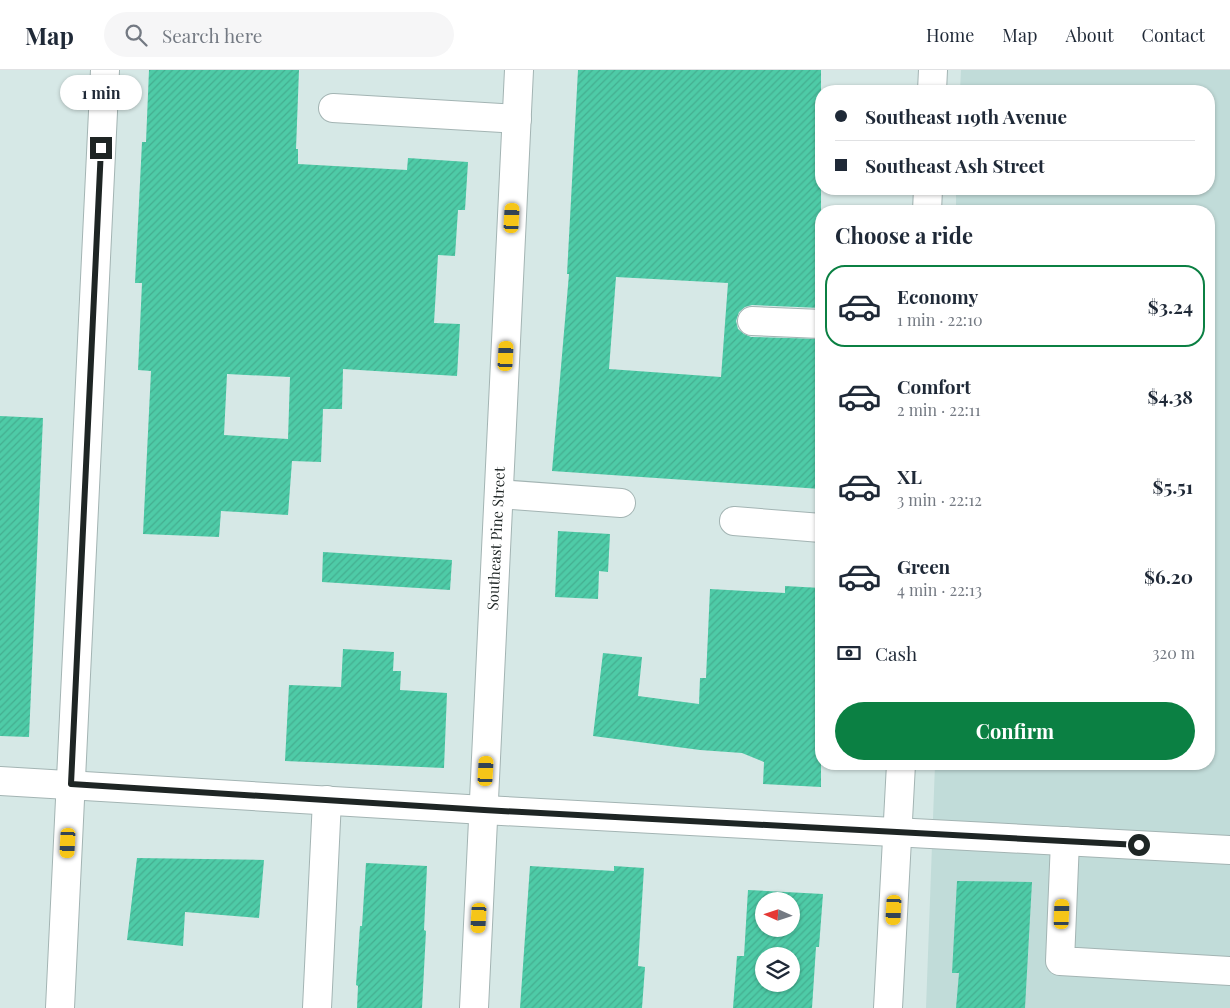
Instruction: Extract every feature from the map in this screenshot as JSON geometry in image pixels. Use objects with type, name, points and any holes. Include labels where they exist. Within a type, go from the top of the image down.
[{"type":"street","points":[[60,1008],[105,70]]},
{"type":"street","name":"Southeast Pine Street","points":[[474,1008],[519,70]]},
{"type":"street","points":[[932,85],[933,70]]},
{"type":"street","points":[[333,108],[517,119]]},
{"type":"street","points":[[752,320],[815,324]]},
{"type":"street","points":[[499,494],[621,503]]},
{"type":"street","points":[[734,521],[815,528]]},
{"type":"street","points":[[888,1008],[901,770]]},
{"type":"street","points":[[0,781],[484,810],[1230,850]]},
{"type":"street","points":[[317,1008],[327,800]]},
{"type":"street","points":[[1066,841],[1060,961],[1230,971]]},
{"type":"shaded area","points":[[961,70],[1230,70],[1230,1008],[926,1008],[935,770],[1215,770],[1215,205],[956,205],[956,195],[1215,195],[1215,85],[960,85]]},
{"type":"building","points":[[149,70],[299,70],[296,149],[298,149],[298,164],[407,170],[408,158],[468,162],[465,210],[458,210],[455,256],[438,255],[434,323],[460,324],[457,376],[343,369],[342,409],[323,409],[321,462],[292,461],[288,515],[221,511],[219,537],[143,534],[151,371],[138,370],[142,283],[135,283],[142,142],[146,142]],"holes":[[[227,374],[290,377],[288,439],[224,435]]]},
{"type":"building","points":[[578,70],[821,70],[821,85],[815,85],[815,195],[821,195],[821,205],[815,205],[815,308],[752,305],[745,307],[739,312],[736,321],[738,329],[751,337],[815,339],[815,489],[552,471],[569,274],[567,274]],"holes":[[[616,277],[728,283],[721,377],[609,369]]]},
{"type":"building","points":[[0,416],[43,418],[29,737],[0,736]]},
{"type":"building","points":[[558,531],[610,534],[608,572],[599,571],[598,599],[555,597]]},
{"type":"building","points":[[323,552],[452,560],[450,590],[322,582]]},
{"type":"building","points":[[785,586],[815,588],[815,770],[821,770],[821,787],[763,784],[764,762],[742,753],[700,750],[593,736],[603,653],[642,657],[638,696],[699,704],[700,678],[706,678],[710,589],[785,593]]},
{"type":"building","points":[[343,649],[394,652],[393,671],[401,671],[400,690],[447,693],[444,768],[285,761],[289,685],[341,687]]},
{"type":"building","points":[[137,858],[264,860],[259,918],[185,912],[183,946],[127,940]]},
{"type":"building","points":[[366,863],[427,866],[422,1008],[357,1008],[358,986],[356,985]]},
{"type":"building","points":[[530,866],[614,871],[614,866],[644,868],[638,966],[645,967],[642,1008],[520,1008]]},
{"type":"building","points":[[957,881],[1032,882],[1025,1008],[956,1008],[959,973],[952,973]]},
{"type":"building","points":[[748,890],[786,892],[755,892],[755,938],[800,938],[800,893],[823,894],[819,947],[816,947],[812,1008],[733,1008],[737,956],[744,956]]},
{"type":"route","points":[[101,148],[71,784],[484,810],[1139,845]]}]
